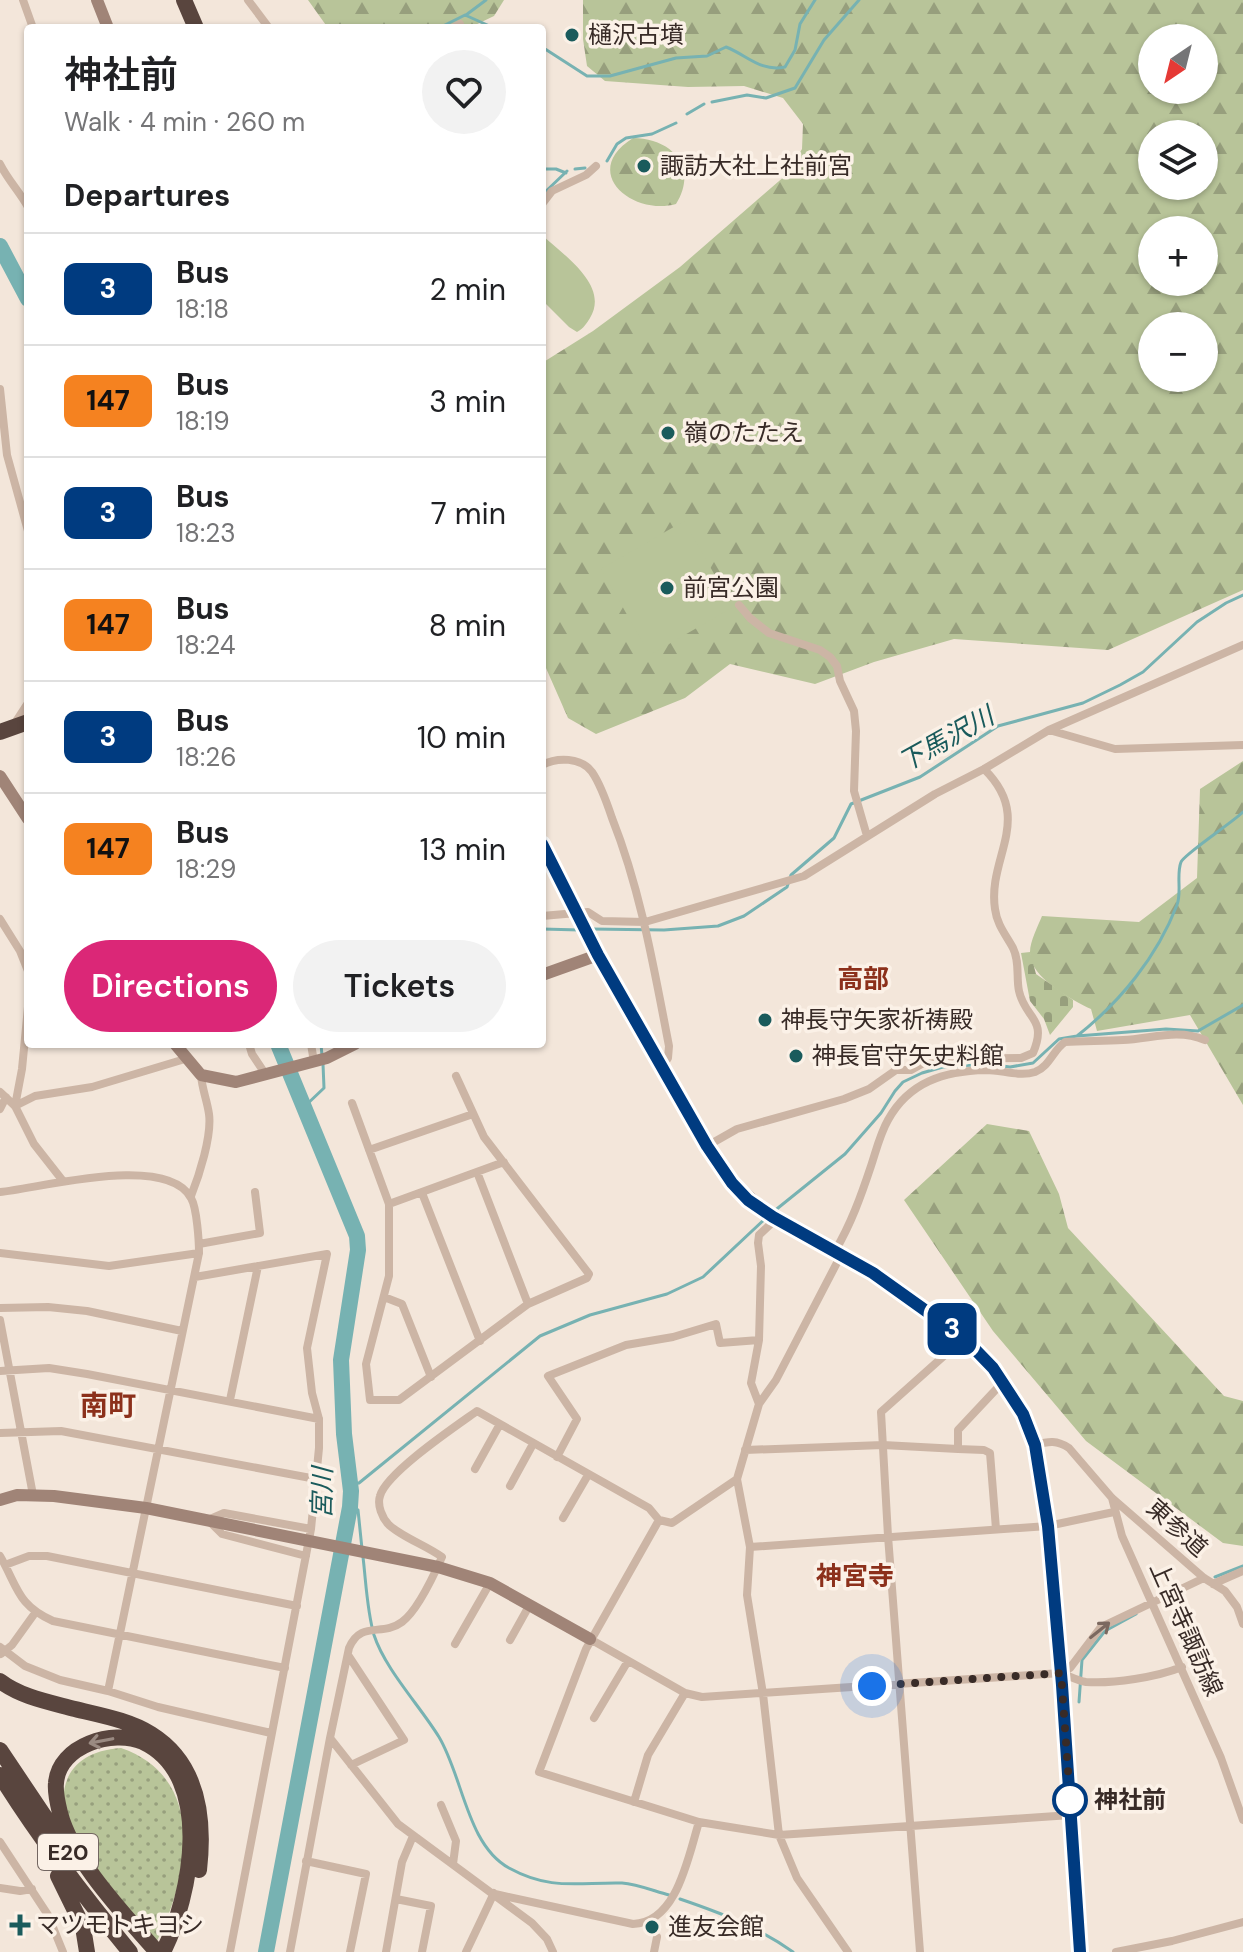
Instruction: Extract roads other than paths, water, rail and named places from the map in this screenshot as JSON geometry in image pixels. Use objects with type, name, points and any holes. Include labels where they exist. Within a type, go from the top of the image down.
[{"type":"highway","points":[[184,0],[194,24]]},
{"type":"highway","points":[[5,731],[24,724]]},
{"type":"highway","points":[[0,1681],[26,1695],[111,1718],[149,1732],[170,1748],[183,1764],[191,1777],[197,1798],[202,1846],[194,1900],[175,1952]]},
{"type":"highway","points":[[121,1738],[142,1742],[160,1753],[177,1774],[188,1801],[190,1830],[184,1897],[148,1950],[75,1848],[59,1811],[56,1782],[61,1767],[85,1745],[102,1739],[121,1738]]},
{"type":"highway","name":"E20","points":[[0,1750],[67,1851],[148,1950]]},
{"type":"highway","name":"E20","points":[[0,1775],[78,1889],[148,1950]]},
{"type":"highway","points":[[0,1789],[67,1891],[83,1927],[87,1952]]},
{"type":"main road","points":[[546,852],[598,955],[707,1146],[732,1183],[748,1200],[771,1216],[886,1282],[964,1338],[1003,1382],[1023,1414],[1035,1445],[1048,1526],[1080,1952]]},
{"type":"street","points":[[23,0],[32,24]]},
{"type":"street","points":[[97,0],[106,24]]},
{"type":"street","points":[[248,0],[266,24]]},
{"type":"street","points":[[0,164],[9,181],[24,190]]},
{"type":"street","points":[[546,199],[552,191],[586,175],[596,166]]},
{"type":"street","points":[[0,393],[7,455],[24,517]]},
{"type":"street","points":[[739,605],[769,633],[820,650],[837,666],[840,681],[854,711],[858,802],[867,836]]},
{"type":"street","points":[[546,917],[583,925],[588,912],[602,921],[646,927],[790,881],[1049,730],[1243,645]]},
{"type":"street","points":[[5,731],[24,708]]},
{"type":"street","points":[[1049,730],[1115,749],[1243,745]]},
{"type":"street","points":[[546,763],[552,759],[578,761],[592,772],[624,848],[646,927],[669,1046],[668,1058],[662,1067]]},
{"type":"street","points":[[707,1146],[737,1129],[869,1089],[896,1070],[935,1078],[986,1070],[1034,1073],[1039,1060],[1038,1028],[1019,991],[1014,950],[1001,931],[994,904],[1008,811],[995,780],[984,769]]},
{"type":"street","points":[[0,776],[24,813]]},
{"type":"street","points":[[0,919],[24,961]]},
{"type":"street","points":[[546,974],[598,955]]},
{"type":"street","points":[[848,1952],[797,1878],[779,1835],[763,1694],[747,1595],[750,1547],[737,1479],[759,1404],[776,1380],[838,1253],[888,1119],[914,1076],[929,1060],[1039,1060],[1065,1042],[1124,1040],[1167,1034],[1184,1034],[1205,1040]]},
{"type":"street","points":[[15,1106],[24,1048]]},
{"type":"street","points":[[178,1048],[201,1075],[236,1082],[317,1061],[346,1048]]},
{"type":"street","points":[[250,1048],[269,1074]]},
{"type":"street","points":[[312,1048],[317,1061]]},
{"type":"street","points":[[15,1106],[35,1096],[92,1087],[185,1059]]},
{"type":"street","points":[[108,1691],[195,1277],[199,1249],[191,1196],[202,1162],[209,1119],[201,1075]]},
{"type":"street","points":[[352,1103],[389,1204],[389,1276],[366,1364],[370,1400],[399,1400],[528,1304],[587,1278],[589,1274],[484,1137],[456,1076]]},
{"type":"street","points":[[3,1095],[15,1106],[34,1144],[63,1181]]},
{"type":"street","points":[[0,1109],[3,1095]]},
{"type":"street","points":[[369,1150],[473,1114]]},
{"type":"street","points":[[389,1204],[504,1162]]},
{"type":"street","points":[[477,1172],[528,1304]]},
{"type":"street","points":[[0,1192],[63,1181],[146,1175],[168,1181],[191,1196]]},
{"type":"street","points":[[0,1253],[109,1266],[199,1249],[260,1233],[255,1192]]},
{"type":"street","points":[[422,1193],[480,1341]]},
{"type":"street","points":[[759,1404],[751,1383],[759,1340],[761,1266],[758,1243],[759,1235],[771,1216]]},
{"type":"street","points":[[195,1277],[327,1254],[307,1348],[312,1393],[319,1419],[311,1529],[230,1952]]},
{"type":"street","points":[[230,1400],[258,1266]]},
{"type":"street","points":[[384,1297],[402,1304],[431,1377]]},
{"type":"street","points":[[0,1308],[48,1307],[87,1311],[182,1331]]},
{"type":"street","points":[[0,1320],[33,1495]]},
{"type":"street","points":[[557,1457],[577,1419],[548,1376],[626,1345],[673,1337],[716,1324],[720,1343],[759,1340]]},
{"type":"street","points":[[920,1952],[881,1412],[964,1338]]},
{"type":"street","points":[[0,1371],[49,1368],[170,1388],[319,1419]]},
{"type":"street","points":[[958,1449],[958,1430],[1003,1382]]},
{"type":"street","points":[[290,1952],[330,1738],[355,1636],[398,1625],[409,1616],[442,1557],[388,1524],[379,1506],[384,1487],[441,1436],[477,1411],[649,1508],[659,1520],[672,1523],[737,1479]]},
{"type":"street","points":[[475,1469],[500,1424]]},
{"type":"street","points":[[0,1433],[61,1431],[316,1479]]},
{"type":"street","name":"東参道","points":[[1035,1445],[1051,1441],[1069,1448],[1112,1498],[1204,1578],[1225,1591],[1243,1624]]},
{"type":"street","points":[[510,1486],[533,1444]]},
{"type":"street","points":[[745,1450],[883,1445],[984,1450],[990,1453],[996,1529]]},
{"type":"street","points":[[563,1518],[588,1475]]},
{"type":"street","points":[[0,1500],[33,1495],[146,1508],[438,1567],[490,1583],[685,1693],[702,1697],[1061,1673],[1085,1682],[1158,1677],[1182,1667]]},
{"type":"street","name":"上宮寺諏訪線","points":[[1112,1498],[1114,1512],[1221,1758],[1243,1820]]},
{"type":"street","points":[[750,1547],[1048,1526],[1114,1512]]},
{"type":"street","points":[[208,1520],[224,1513],[311,1529]]},
{"type":"street","points":[[208,1520],[222,1534],[306,1556]]},
{"type":"street","points":[[659,1520],[590,1639],[539,1772],[699,1822],[779,1835],[1071,1815]]},
{"type":"street","points":[[0,1556],[23,1602],[35,1613],[53,1621],[285,1668]]},
{"type":"street","points":[[5,1565],[29,1556],[47,1556],[297,1606]]},
{"type":"street","points":[[1213,1584],[1243,1571]]},
{"type":"street","points":[[1061,1673],[1070,1668],[1101,1627],[1204,1578]]},
{"type":"street","points":[[455,1644],[490,1583]]},
{"type":"street","points":[[510,1640],[529,1606]]},
{"type":"street","points":[[35,1613],[12,1645],[1,1651],[25,1666],[60,1680],[158,1707],[271,1733]]},
{"type":"street","points":[[348,1655],[404,1740],[351,1765]]},
{"type":"street","points":[[594,1718],[628,1661]]},
{"type":"street","points":[[634,1802],[648,1755],[685,1693]]},
{"type":"street","points":[[330,1738],[398,1824],[532,1923],[547,1939],[553,1952]]},
{"type":"street","points":[[441,1805],[456,1841],[453,1864]]},
{"type":"street","points":[[494,1893],[643,1924],[661,1914],[677,1890],[699,1822]]},
{"type":"street","points":[[386,1952],[402,1862],[413,1836]]},
{"type":"street","points":[[0,1842],[32,1889],[57,1933],[63,1952]]},
{"type":"street","points":[[306,1861],[366,1874],[350,1952]]},
{"type":"street","points":[[0,1888],[32,1889]]},
{"type":"street","points":[[466,1952],[494,1893]]},
{"type":"street","points":[[396,1899],[431,1906],[422,1952]]},
{"type":"street","points":[[1116,1952],[1243,1922]]},
{"type":"street","points":[[654,1952],[657,1937]]},
{"type":"waterway","points":[[466,15],[486,0]]},
{"type":"waterway","points":[[546,50],[587,76],[610,76],[676,58],[707,56],[726,47],[761,65],[785,67],[795,50],[800,24],[815,0]]},
{"type":"waterway","points":[[712,102],[747,95],[766,98],[795,88],[824,40],[859,0]]},
{"type":"waterway","points":[[447,24],[465,15],[485,24]]},
{"type":"waterway","points":[[687,114],[704,104]]},
{"type":"waterway","points":[[607,161],[617,144],[626,138],[652,134],[676,123]]},
{"type":"waterway","points":[[575,169],[585,168]]},
{"type":"waterway","points":[[546,169],[566,173]]},
{"type":"waterway","points":[[546,191],[567,171]]},
{"type":"waterway","name":"宮川","points":[[0,246],[24,291]]},
{"type":"waterway","name":"下馬沢川","points":[[591,929],[664,930],[718,926],[744,916],[787,887],[791,875],[834,838],[851,804],[920,777],[998,726],[1083,703],[1120,685],[1143,672],[1197,622],[1243,595]]},
{"type":"waterway","points":[[1077,1036],[1122,993],[1159,943],[1178,900],[1181,862],[1243,812]]},
{"type":"waterway","name":"下馬沢川","points":[[546,929],[580,930]]},
{"type":"waterway","points":[[773,1212],[845,1154],[903,1082],[922,1073],[943,1067],[988,1064],[1010,1067],[1033,1063],[1059,1039],[1077,1036],[1166,1029],[1198,1031],[1243,1005]]},
{"type":"waterway","name":"宮川","points":[[266,1952],[350,1507],[341,1360],[358,1250],[357,1236],[280,1048]]},
{"type":"waterway","name":"下馬沢川","points":[[321,1048],[322,1056]]},
{"type":"waterway","name":"下馬沢川","points":[[304,1107],[324,1088],[323,1064]]},
{"type":"waterway","points":[[350,1484],[359,1483],[540,1336],[590,1315],[667,1294],[703,1277],[767,1217]]},
{"type":"waterway","points":[[350,1507],[358,1510],[362,1549]]},
{"type":"waterway","points":[[363,1557],[370,1616],[379,1648],[439,1737],[475,1827],[495,1857],[509,1868],[538,1880],[565,1884],[628,1884],[669,1895]]},
{"type":"waterway","points":[[1215,1577],[1243,1566]]},
{"type":"waterway","points":[[1079,1702],[1082,1660],[1105,1631],[1136,1614]]},
{"type":"waterway","points":[[680,1899],[739,1921],[793,1952]]},
{"type":"place","name":"樋沢古墳","points":[[572,35]]},
{"type":"place","name":"諏訪大社上社前宮","points":[[644,166]]},
{"type":"place","name":"嶺のたたえ","points":[[668,433]]},
{"type":"place","name":"前宮公園","points":[[667,588]]},
{"type":"place","name":"神長守矢家祈祷殿","points":[[765,1020]]},
{"type":"place","name":"神長官守矢史料館","points":[[796,1056]]},
{"type":"place","name":"神社前","points":[[1070,1800]]},
{"type":"place","name":"マツモトキヨシ","points":[[20,1925]]},
{"type":"place","name":"進友会館","points":[[652,1927]]},
{"type":"district","name":"高部","points":[[863,979]]},
{"type":"district","name":"南町","points":[[108,1405]]},
{"type":"district","name":"神宮寺","points":[[855,1576]]}]
